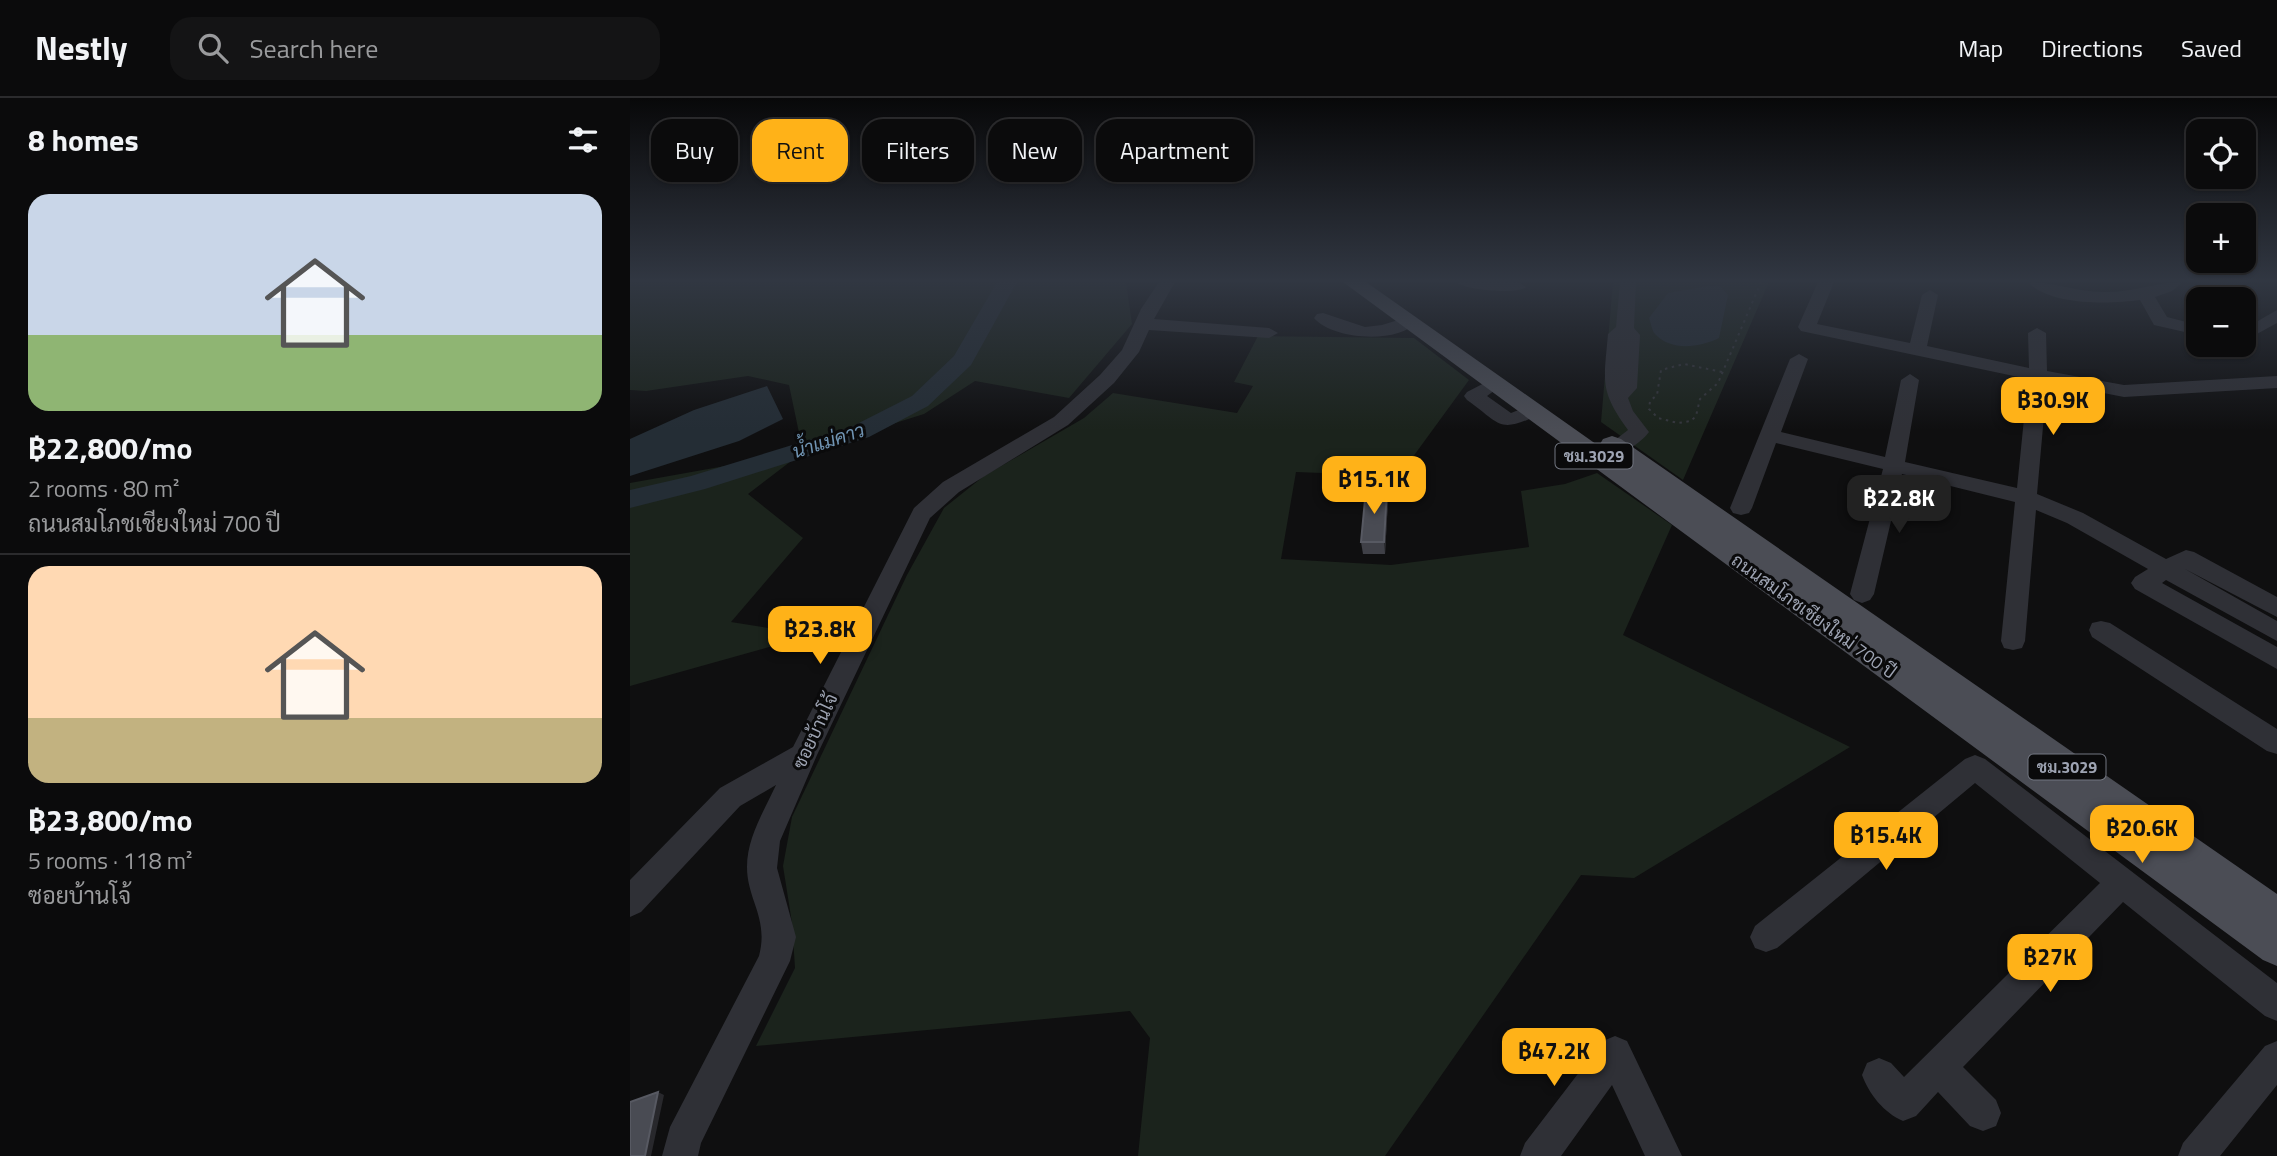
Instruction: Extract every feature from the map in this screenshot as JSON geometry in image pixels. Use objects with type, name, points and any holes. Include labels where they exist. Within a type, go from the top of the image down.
[{"type":"main road","name":"ถนนสมโภชเชียงใหม่ 700 ปี","points":[[1421,331],[1531,411],[2058,776],[2277,916]]},
{"type":"main road","name":"ถนนสมโภชเชียงใหม่ 700 ปี","points":[[1453,331],[1616,447],[2058,776],[2277,947]]},
{"type":"main road","name":"ชม.3029","points":[[2058,776],[2180,830],[2277,895]]},
{"type":"main road","name":"ชม.3029","points":[[2058,776],[2144,869],[2277,971]]},
{"type":"street","name":"ซอยบ้านโจ้","points":[[680,1156],[683,1140],[774,961],[780,937],[762,868],[765,841],[803,755],[922,513],[951,487],[1061,421],[1107,379],[1130,352],[1140,331]]},
{"type":"street","points":[[1246,331],[1269,333]]},
{"type":"street","points":[[1356,331],[1362,334],[1384,331]]},
{"type":"street","points":[[1616,447],[1639,432],[1633,421],[1623,414],[1613,387],[1617,334],[1622,331]]},
{"type":"street","points":[[1829,331],[2124,391],[2277,383]]},
{"type":"street","points":[[1917,349],[1921,331]]},
{"type":"street","points":[[2013,641],[2038,373],[2037,332]]},
{"type":"street","points":[[1741,508],[1799,359]]},
{"type":"street","points":[[1862,594],[1894,466],[1910,380]]},
{"type":"street","points":[[1769,435],[2027,498],[2075,518],[2277,632]]},
{"type":"street","points":[[2277,608],[2186,558],[2143,583],[2277,659]]},
{"type":"street","points":[[2101,630],[2277,743]]},
{"type":"street","points":[[630,902],[730,797],[803,755]]},
{"type":"street","points":[[1766,937],[1975,767],[2277,1004]]},
{"type":"street","points":[[1878,1075],[1903,1103],[1940,1069],[2122,882]]},
{"type":"street","points":[[1538,1156],[1615,1053],[1664,1156]]},
{"type":"street","points":[[2196,1156],[2277,1058]]},
{"type":"street","points":[[1940,1069],[1983,1113]]},
{"type":"path","points":[[1722,372],[1684,363],[1661,370],[1657,395],[1650,401],[1649,409],[1658,418],[1668,421],[1691,421],[1696,416],[1700,399],[1718,383],[1740,331]]},
{"type":"shaded area","points":[[630,331],[1126,331],[1069,398],[975,381],[924,414],[803,452],[789,385],[748,376],[646,391],[630,390]]},
{"type":"shaded area","points":[[1609,331],[1748,331],[1683,480],[1601,422]]},
{"type":"shaded area","points":[[1653,331],[1720,331],[1719,338],[1704,344],[1686,346],[1669,343]]},
{"type":"shaded area","points":[[1258,336],[1414,338],[1469,380],[1399,476],[1296,472],[1281,559],[1391,565],[1529,547],[1521,491],[1565,484],[1597,473],[1672,525],[1623,635],[1850,747],[1634,878],[1581,875],[1385,1156],[1138,1156],[1150,1038],[1130,1011],[756,1046],[795,968],[792,923],[783,866],[792,817],[907,575],[944,508],[984,476],[1084,418],[1113,393],[1237,413],[1253,386],[1234,382]]},
{"type":"shaded area","points":[[767,386],[783,419],[739,441],[630,476],[630,439],[694,410]]},
{"type":"shaded area","points":[[803,452],[748,494],[803,538],[731,622],[812,635],[630,686],[630,483]]},
{"type":"building","points":[[1366,489],[1387,489],[1384,542],[1361,542]]},
{"type":"building","points":[[658,1092],[645,1156],[630,1156],[630,1102]]},
{"type":"waterway","name":"น้ำแม่คาว","points":[[630,499],[696,483],[860,432],[920,401],[963,360],[979,331]]}]
